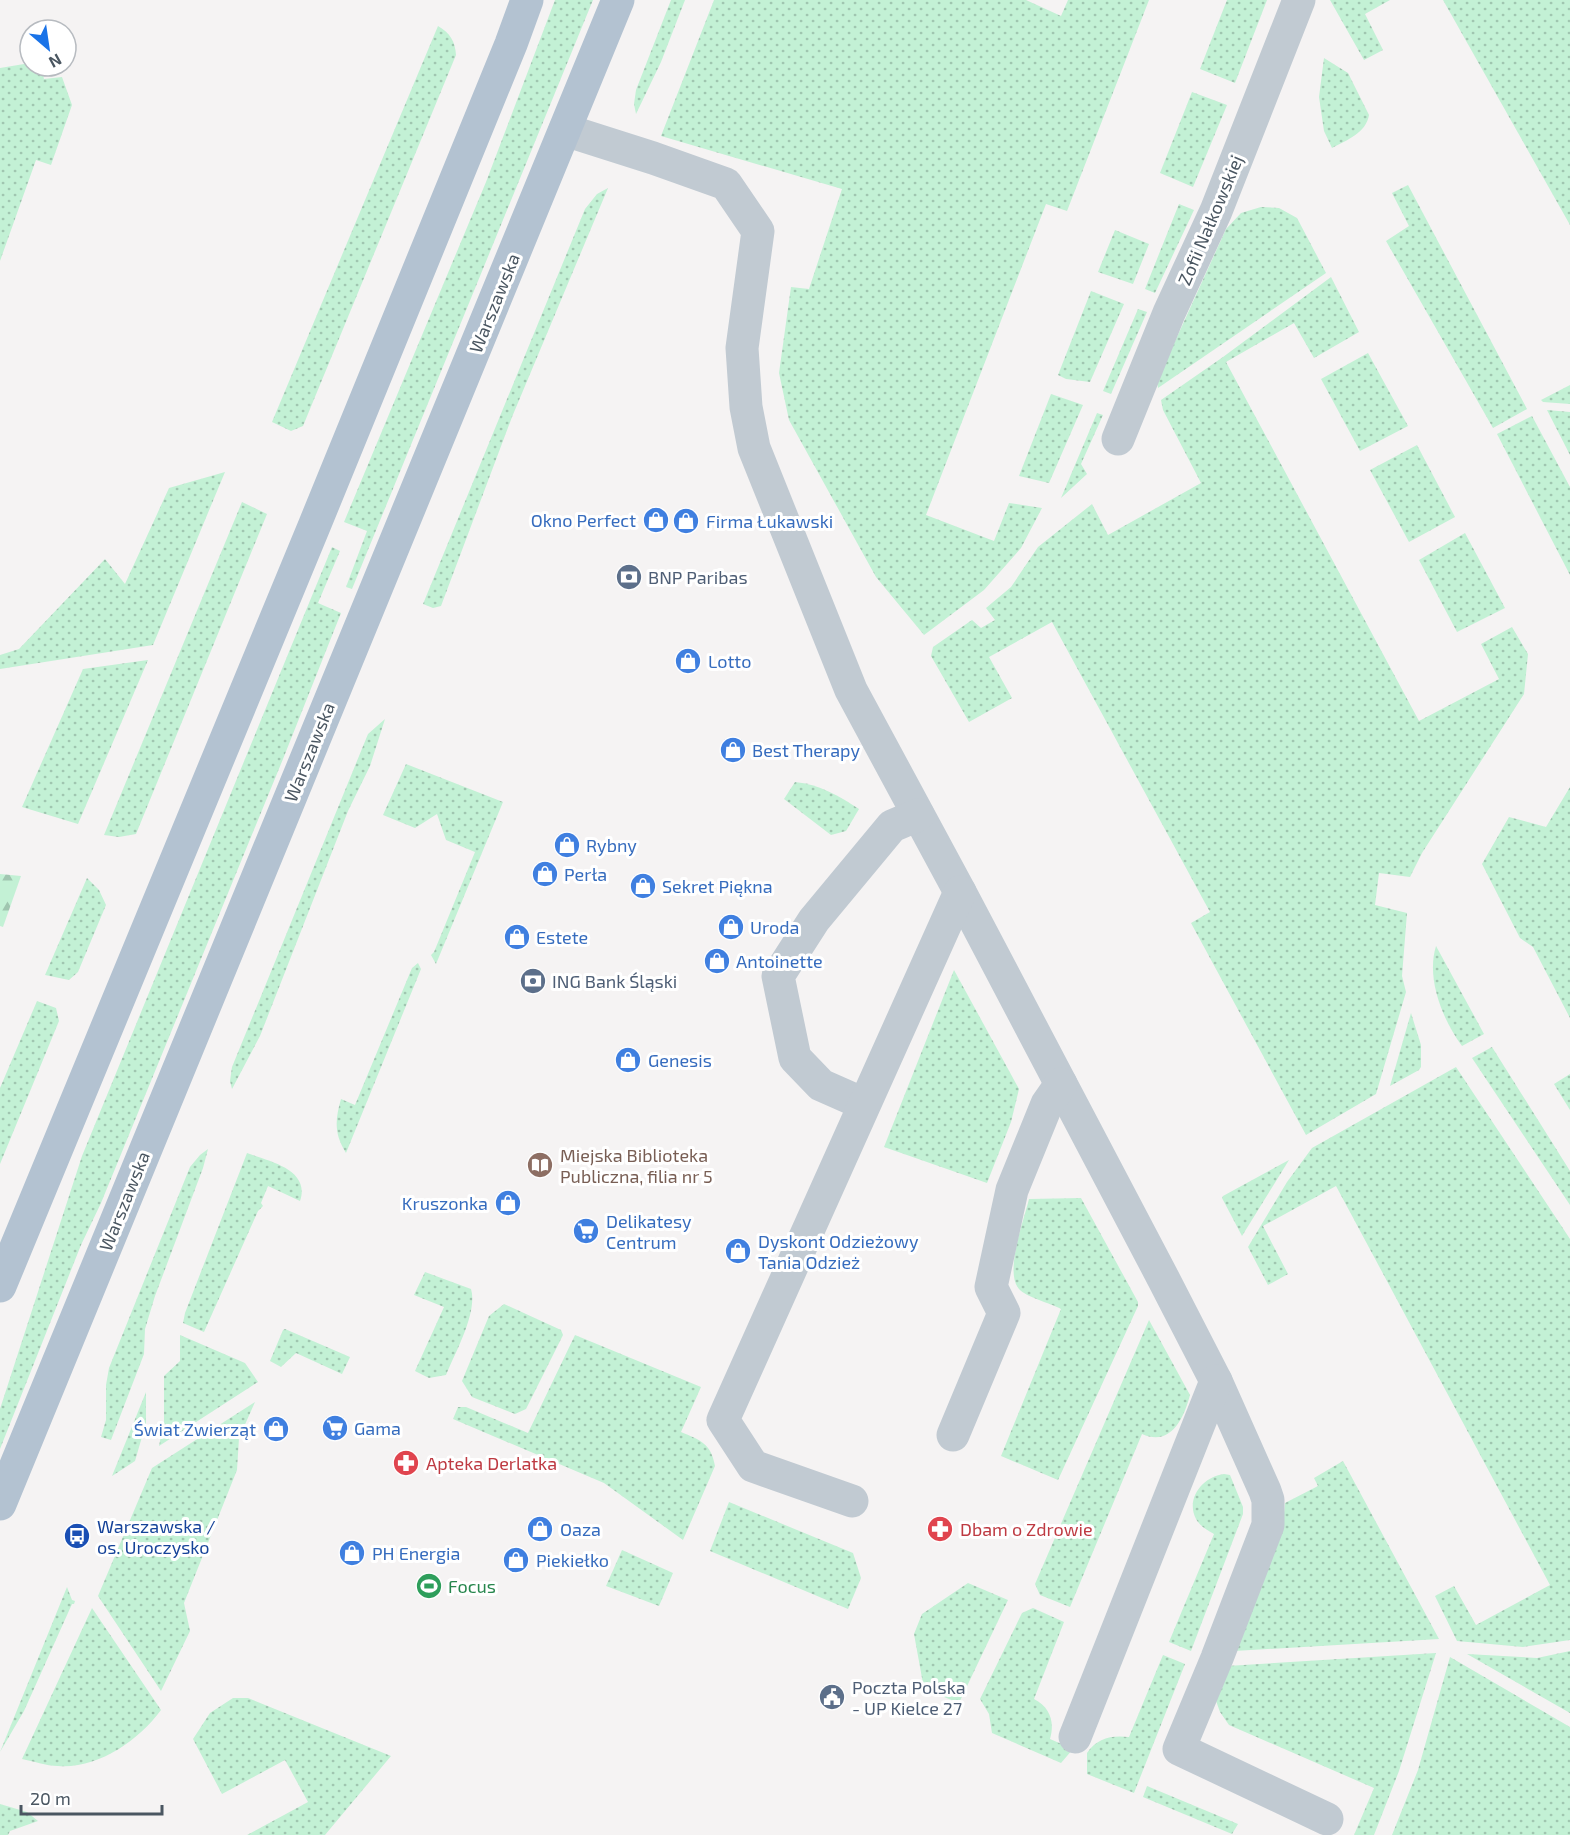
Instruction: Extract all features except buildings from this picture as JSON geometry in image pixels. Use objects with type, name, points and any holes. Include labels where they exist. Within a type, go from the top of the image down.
[{"type":"main road","points":[[0,1286],[320,514],[527,0]]},
{"type":"main road","name":"Warszawska","points":[[0,1504],[618,0]]},
{"type":"street","name":"Zofii Nałkowskiej","points":[[1118,439],[1169,313],[1216,211],[1299,0]]},
{"type":"street","points":[[565,130],[726,184],[758,231],[742,348],[746,407],[754,448],[851,690],[960,892],[1216,1381],[1268,1500],[1268,1525],[1179,1749],[1327,1819]]},
{"type":"street","points":[[864,1104],[821,1085],[795,1058],[778,976],[814,920],[892,826],[918,815]]},
{"type":"street","points":[[852,1501],[753,1466],[723,1420],[960,892]]},
{"type":"street","points":[[953,1435],[1004,1313],[991,1287],[1012,1190],[1047,1104],[1061,1084]]},
{"type":"street","points":[[1075,1737],[1216,1381]]},
{"type":"green space","points":[[555,0],[593,0],[352,589],[346,587],[367,531],[344,522],[486,182]]},
{"type":"green space","points":[[671,0],[685,0],[661,62],[636,114],[634,104],[636,90]]},
{"type":"green space","points":[[714,0],[1026,0],[1061,16],[1068,0],[1149,0],[1067,211],[1046,204],[926,515],[994,541],[1009,503],[1042,508],[1021,548],[984,590],[924,635],[876,577],[789,420],[779,373],[791,287],[809,289],[842,189],[661,136]]},
{"type":"green space","points":[[1227,0],[1267,0],[1235,83],[1200,69]]},
{"type":"green space","points":[[1330,0],[1390,0],[1365,14],[1383,50],[1364,60]]},
{"type":"green space","points":[[1443,0],[1570,0],[1570,225]]},
{"type":"green space","points":[[438,26],[451,38],[456,55],[303,426],[291,431],[272,422]]},
{"type":"green space","points":[[1324,58],[1348,73],[1369,115],[1360,131],[1332,148],[1324,131],[1319,97]]},
{"type":"green space","points":[[18,65],[18,78],[62,78],[72,105],[51,165],[36,160],[0,261],[0,68]]},
{"type":"green space","points":[[1192,92],[1227,105],[1193,187],[1160,173]]},
{"type":"green space","points":[[1408,185],[1527,409],[1493,428],[1386,241],[1409,226],[1392,193]]},
{"type":"green space","points":[[608,188],[512,417],[441,606],[433,608],[423,604],[585,209],[597,194]]},
{"type":"green space","points":[[1179,204],[1194,210],[1155,293],[1145,289]]},
{"type":"green space","points":[[1261,207],[1279,208],[1297,218],[1326,273],[1158,388],[1157,381],[1226,229],[1241,213]]},
{"type":"green space","points":[[1115,230],[1149,244],[1133,284],[1098,272]]},
{"type":"green space","points":[[1331,277],[1359,332],[1314,358],[1294,323],[1226,362],[1419,721],[1499,679],[1481,644],[1512,627],[1528,654],[1524,694],[1422,853],[1410,877],[1379,873],[1375,905],[1407,913],[1402,976],[1406,992],[1376,1094],[1306,1135],[1191,923],[1210,912],[1052,622],[989,657],[1012,698],[969,722],[931,656],[933,647],[972,620],[981,628],[995,620],[986,608],[1011,587],[1038,547],[1092,504],[1108,535],[1201,483],[1163,410],[1161,400]]},
{"type":"green space","points":[[1091,291],[1124,304],[1090,382],[1066,379],[1058,375]]},
{"type":"green space","points":[[1138,309],[1147,312],[1111,394],[1103,391]]},
{"type":"green space","points":[[1368,353],[1408,426],[1360,451],[1321,379]]},
{"type":"green space","points":[[1570,385],[1570,404],[1541,400]]},
{"type":"green space","points":[[1051,394],[1083,405],[1049,483],[1019,476]]},
{"type":"green space","points":[[1547,410],[1570,412],[1570,455]]},
{"type":"green space","points":[[1097,413],[1103,415],[1081,464],[1087,474],[1061,498]]},
{"type":"green space","points":[[1532,416],[1570,487],[1570,575],[1497,434]]},
{"type":"green space","points":[[1417,445],[1455,517],[1409,542],[1370,470]]},
{"type":"green space","points":[[225,472],[153,645],[0,669],[0,655],[19,649],[105,559],[125,584],[169,488]]},
{"type":"green space","points":[[242,502],[267,514],[136,834],[119,837],[104,835]]},
{"type":"green space","points":[[1465,533],[1505,608],[1457,632],[1419,560]]},
{"type":"green space","points":[[332,547],[340,551],[318,603],[341,613],[101,1203],[81,1245],[0,1449],[0,1409],[82,1156]]},
{"type":"green space","points":[[148,660],[78,824],[22,807],[83,669]]},
{"type":"green space","points":[[385,719],[370,766],[348,811],[260,1036],[232,1089],[230,1081],[232,1067],[368,734]]},
{"type":"green space","points":[[406,764],[503,802],[436,964],[431,955],[475,852],[446,840],[437,814],[415,828],[383,815]]},
{"type":"green space","points":[[795,782],[821,788],[859,809],[846,831],[831,835],[784,799]]},
{"type":"green space","points":[[1570,787],[1570,1018],[1533,947],[1520,938],[1482,864],[1509,817],[1546,827]]},
{"type":"green space","points":[[0,874],[21,876],[3,927],[0,926]]},
{"type":"green space","points":[[87,878],[99,890],[106,905],[78,972],[69,980],[45,975]]},
{"type":"green space","points":[[1436,946],[1484,1034],[1462,1046],[1442,1011],[1438,998],[1433,971]]},
{"type":"green space","points":[[418,963],[421,969],[346,1153],[339,1140],[337,1127],[341,1099],[355,1105],[412,968]]},
{"type":"green space","points":[[954,970],[1019,1089],[1011,1122],[987,1183],[884,1147]]},
{"type":"green space","points":[[37,1001],[56,1008],[59,1021],[0,1164],[0,1088]]},
{"type":"green space","points":[[1411,1013],[1421,1045],[1421,1067],[1390,1086]]},
{"type":"green space","points":[[1492,1047],[1570,1171],[1570,1205],[1472,1058]]},
{"type":"green space","points":[[1456,1067],[1570,1239],[1570,1640],[1523,1647],[1457,1641],[1435,1596],[1454,1586],[1476,1625],[1550,1585],[1336,1186],[1263,1226],[1288,1274],[1268,1285],[1248,1247],[1287,1182],[1312,1148]]},
{"type":"green space","points":[[1570,1074],[1570,1110],[1554,1084]]},
{"type":"green space","points":[[208,1149],[155,1296],[145,1329],[144,1354],[111,1440],[101,1437],[106,1420],[106,1385],[109,1368],[190,1167]]},
{"type":"green space","points":[[247,1153],[276,1163],[294,1174],[302,1190],[300,1201],[268,1186],[261,1203],[263,1206],[258,1211],[204,1332],[183,1323],[185,1313]]},
{"type":"green space","points":[[1289,1160],[1242,1236],[1223,1196]]},
{"type":"green space","points":[[1081,1198],[1138,1302],[1138,1306],[1058,1480],[1001,1456],[1061,1309],[1027,1295],[1019,1289],[1015,1281],[1014,1259],[1029,1199]]},
{"type":"green space","points":[[425,1272],[471,1289],[472,1298],[469,1321],[446,1375],[429,1378],[415,1371],[444,1307],[414,1295]]},
{"type":"green space","points":[[504,1304],[561,1330],[563,1335],[526,1409],[515,1414],[472,1397],[462,1381],[489,1316]]},
{"type":"green space","points":[[1149,1320],[1190,1395],[1184,1413],[1175,1428],[1161,1437],[1142,1434],[1070,1607],[1040,1595],[1035,1584]]},
{"type":"green space","points":[[285,1329],[350,1357],[342,1374],[296,1353],[281,1367],[270,1361]]},
{"type":"green space","points":[[180,1335],[245,1363],[258,1382],[159,1446],[164,1421],[164,1376],[180,1361]]},
{"type":"green space","points":[[575,1335],[701,1387],[681,1432],[704,1443],[711,1452],[715,1466],[683,1540],[604,1483],[453,1419],[458,1407],[466,1407],[528,1433]]},
{"type":"green space","points":[[146,1392],[146,1423],[135,1461],[112,1476]]},
{"type":"green space","points":[[255,1402],[239,1438],[237,1470],[184,1603],[190,1631],[161,1691],[98,1596],[152,1468]]},
{"type":"green space","points":[[1343,1461],[1439,1639],[1234,1651],[1283,1523],[1285,1503],[1318,1486],[1314,1478]]},
{"type":"green space","points":[[1224,1474],[1230,1475],[1243,1507],[1243,1514],[1191,1651],[1169,1642],[1214,1534],[1196,1519],[1193,1503],[1198,1489],[1203,1484]]},
{"type":"green space","points":[[729,1502],[853,1553],[861,1578],[848,1609],[710,1551]]},
{"type":"green space","points":[[622,1550],[673,1573],[659,1606],[606,1586]]},
{"type":"green space","points":[[968,1583],[1008,1600],[959,1703],[924,1689],[914,1634],[922,1614]]},
{"type":"green space","points":[[67,1587],[72,1600],[75,1601],[74,1604],[72,1604],[24,1711],[0,1752]]},
{"type":"green space","points":[[92,1608],[161,1710],[129,1742],[116,1751],[88,1763],[53,1766],[22,1759]]},
{"type":"green space","points":[[1033,1608],[1064,1622],[1034,1699],[1044,1706],[1050,1716],[1052,1727],[1050,1739],[1073,1749],[1061,1763],[992,1733],[989,1714],[980,1699],[1022,1613]]},
{"type":"green space","points":[[1570,1651],[1570,1713],[1467,1654],[1537,1658]]},
{"type":"green space","points":[[1436,1653],[1399,1771],[1374,1835],[1354,1835],[1374,1788],[1229,1725],[1220,1712],[1215,1698],[1227,1666]]},
{"type":"green space","points":[[1163,1655],[1185,1664],[1134,1793],[1087,1774],[1087,1753],[1095,1744],[1110,1737],[1129,1737]]},
{"type":"green space","points":[[1450,1657],[1570,1727],[1570,1835],[1392,1835],[1418,1770]]},
{"type":"green space","points":[[233,1698],[248,1698],[391,1756],[325,1835],[247,1835],[308,1802],[285,1760],[222,1794],[193,1739],[210,1713]]},
{"type":"green space","points":[[1147,1786],[1238,1824],[1232,1834],[1143,1797]]},
{"type":"green space","points":[[0,1804],[27,1812],[38,1821],[10,1831],[8,1835],[0,1835]]},
{"type":"place","name":"Okno Perfect","points":[[656,520]]},
{"type":"place","name":"Firma Łukawski","points":[[686,521]]},
{"type":"place","name":"BNP Paribas","points":[[629,577]]},
{"type":"place","name":"Lotto","points":[[688,661]]},
{"type":"place","name":"Best Therapy","points":[[733,750]]},
{"type":"place","name":"Rybny","points":[[567,845]]},
{"type":"place","name":"Perła","points":[[545,874]]},
{"type":"place","name":"Sekret Piękna","points":[[643,886]]},
{"type":"place","name":"Uroda","points":[[731,927]]},
{"type":"place","name":"Estete","points":[[517,937]]},
{"type":"place","name":"Antoinette","points":[[717,961]]},
{"type":"place","name":"ING Bank Śląski","points":[[533,981]]},
{"type":"place","name":"Genesis","points":[[628,1060]]},
{"type":"place","name":"Miejska Biblioteka Publiczna, filia nr 5","points":[[540,1165]]},
{"type":"place","name":"Kruszonka","points":[[508,1203]]},
{"type":"place","name":"Delikatesy Centrum","points":[[586,1231]]},
{"type":"place","name":"Dyskont Odzieżowy Tania Odzież","points":[[738,1251]]},
{"type":"place","name":"Gama","points":[[335,1428]]},
{"type":"place","name":"Świat Zwierząt","points":[[276,1429]]},
{"type":"place","name":"Apteka Derlatka","points":[[406,1463]]},
{"type":"place","name":"Oaza","points":[[540,1529]]},
{"type":"place","name":"Dbam o Zdrowie","points":[[940,1529]]},
{"type":"place","name":"Warszawska / os. Uroczysko","points":[[77,1536]]},
{"type":"place","name":"PH Energia","points":[[352,1553]]},
{"type":"place","name":"Piekiełko","points":[[516,1560]]},
{"type":"place","name":"Focus","points":[[429,1586]]},
{"type":"place","name":"Poczta Polska - UP Kielce 27","points":[[832,1697]]}]
